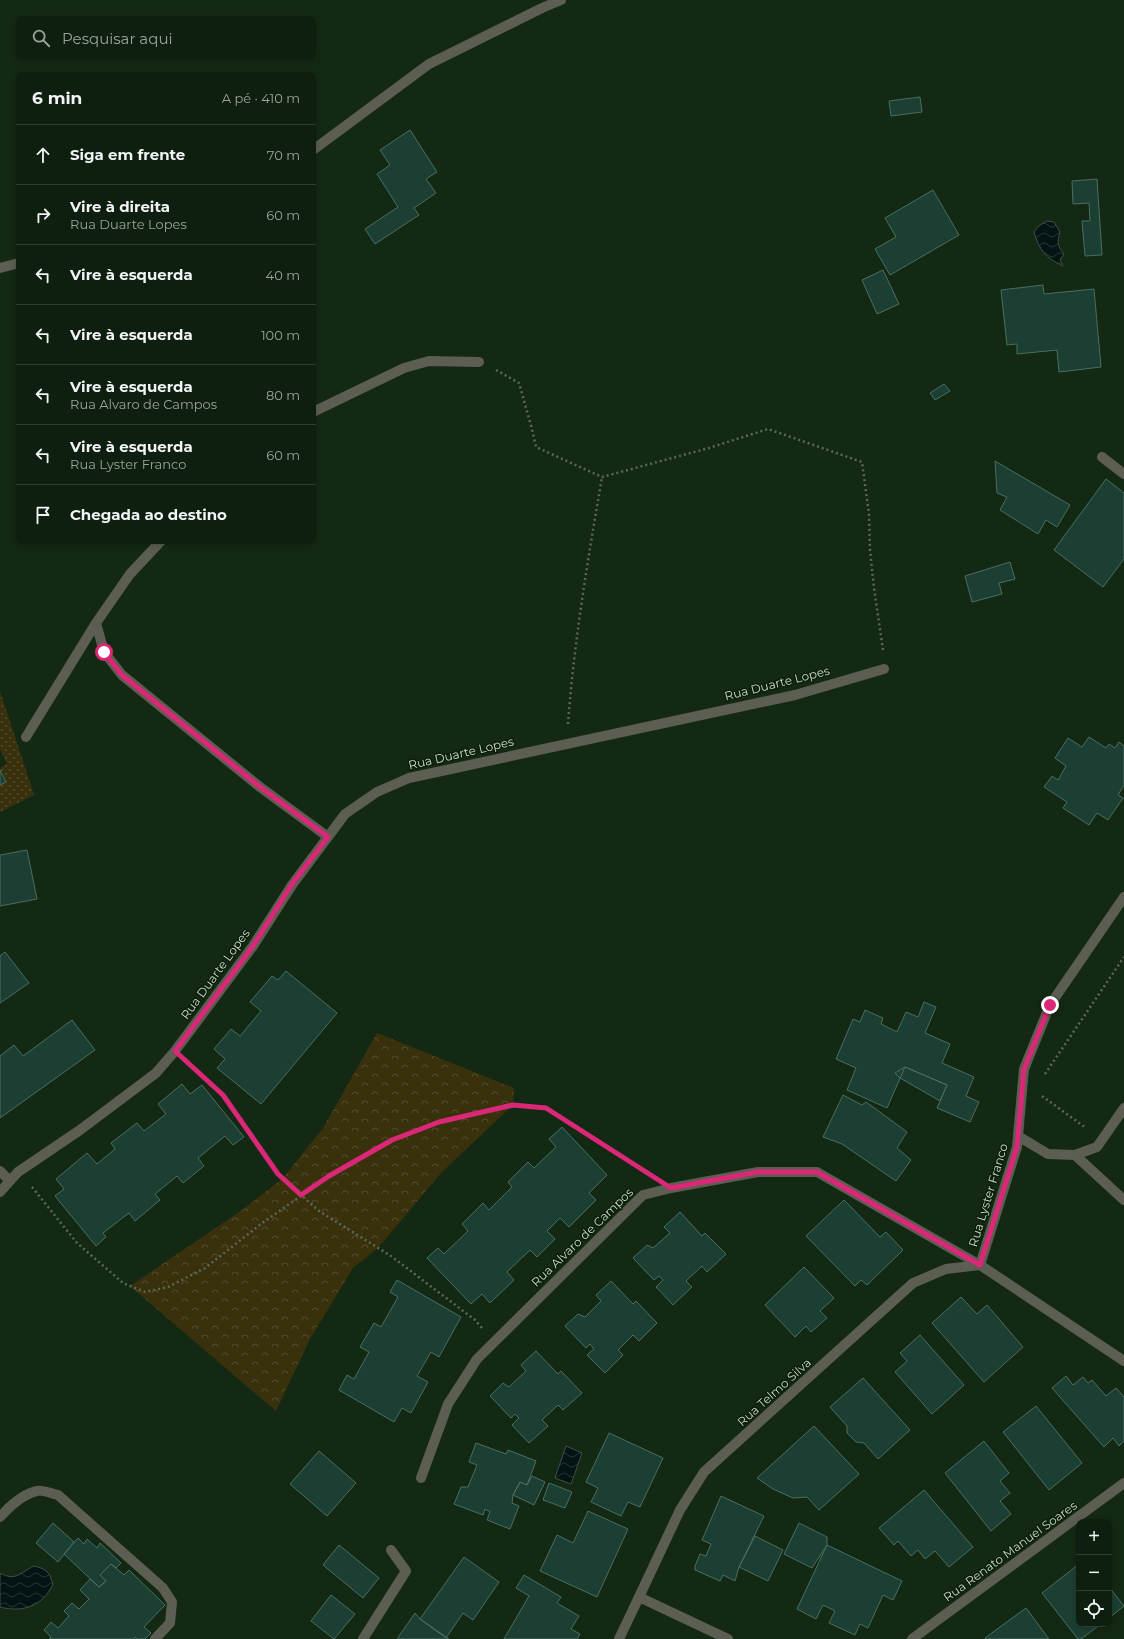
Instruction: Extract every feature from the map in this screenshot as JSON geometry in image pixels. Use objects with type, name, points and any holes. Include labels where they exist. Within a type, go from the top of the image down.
[{"type":"street","points":[[316,148],[429,64],[561,0]]},
{"type":"street","points":[[0,268],[16,264]]},
{"type":"street","points":[[316,411],[410,366],[429,361],[479,362]]},
{"type":"street","points":[[1102,457],[1124,474]]},
{"type":"street","points":[[26,737],[96,623],[130,574],[158,544]]},
{"type":"street","points":[[96,623],[104,652],[122,675],[260,787],[328,837]]},
{"type":"street","name":"Rua Duarte Lopes","points":[[0,1192],[18,1172],[80,1130],[156,1073],[175,1051],[253,946],[292,884],[345,814],[377,792],[409,778],[795,695],[884,669]]},
{"type":"street","name":"Rua Lyster Franco","points":[[980,1265],[1017,1147],[1024,1069],[1050,1005],[1124,897]]},
{"type":"street","points":[[1018,1136],[1048,1154],[1075,1155],[1097,1147],[1124,1108]]},
{"type":"street","points":[[1075,1155],[1124,1200]]},
{"type":"street","points":[[0,1172],[10,1181]]},
{"type":"street","name":"Rua Alvaro de Campos","points":[[420,1478],[448,1404],[477,1359],[643,1195],[671,1188],[758,1172],[817,1172],[980,1265],[1124,1361]]},
{"type":"street","name":"Rua Telmo Silva","points":[[619,1639],[680,1510],[704,1472],[913,1284],[946,1269],[980,1265]]},
{"type":"street","name":"Rua Renato Manuel Soares","points":[[912,1639],[1124,1483]]},
{"type":"street","points":[[0,1517],[22,1497],[38,1490],[58,1495],[163,1588],[172,1602],[170,1623],[155,1639]]},
{"type":"street","points":[[363,1639],[406,1571],[391,1550]]},
{"type":"street","points":[[639,1597],[728,1639]]},
{"type":"path","points":[[479,362],[497,370],[518,383],[536,447],[602,477],[709,448],[768,429],[862,462],[869,514],[870,550],[884,669]]},
{"type":"path","points":[[567,743],[570,695],[587,560],[602,477]]},
{"type":"path","points":[[1043,1078],[1124,957]]},
{"type":"path","points":[[175,1051],[223,1095],[278,1174],[301,1195],[319,1211],[391,1256],[475,1320],[495,1341]]},
{"type":"path","points":[[1040,1095],[1088,1129]]},
{"type":"path","points":[[18,1172],[77,1243],[123,1283],[145,1292],[168,1287],[205,1268],[301,1195],[329,1176],[392,1140],[439,1122],[513,1105],[546,1108],[671,1188]]},
{"type":"green space","points":[[0,691],[34,795],[0,812],[0,785],[6,782],[0,768],[7,764],[0,749]]},
{"type":"green space","points":[[377,1033],[514,1088],[513,1105],[441,1173],[378,1248],[353,1268],[310,1339],[276,1411],[130,1286],[242,1210],[283,1178],[323,1128]]},
{"type":"water","points":[[1047,221],[1054,222],[1060,232],[1058,244],[1064,254],[1060,260],[1063,266],[1052,260],[1044,253],[1038,244],[1034,232],[1040,225]]},
{"type":"water","points":[[566,1446],[582,1453],[571,1484],[555,1478]]},
{"type":"water","points":[[34,1566],[42,1568],[50,1577],[53,1584],[49,1592],[38,1603],[31,1606],[17,1609],[0,1607],[0,1573],[10,1577],[18,1575]]},
{"type":"building","points":[[920,97],[922,112],[891,116],[889,101]]},
{"type":"building","points":[[410,130],[437,172],[426,179],[436,193],[414,208],[419,215],[375,244],[365,229],[398,207],[377,174],[390,165],[380,150]]},
{"type":"building","points":[[1097,179],[1102,255],[1085,256],[1082,221],[1090,221],[1089,203],[1073,204],[1072,181]]},
{"type":"building","points":[[933,190],[959,235],[890,275],[875,249],[896,237],[885,218]]},
{"type":"building","points":[[883,270],[899,304],[877,314],[862,280]]},
{"type":"building","points":[[1043,285],[1044,294],[1094,289],[1101,367],[1059,372],[1057,350],[1017,354],[1017,344],[1007,345],[1001,290]]},
{"type":"building","points":[[944,384],[950,391],[935,400],[930,393]]},
{"type":"building","points":[[995,461],[1070,505],[1057,527],[1046,520],[1038,534],[1000,510],[1007,497],[997,493]]},
{"type":"building","points":[[1106,479],[1124,493],[1124,559],[1103,587],[1054,550]]},
{"type":"building","points":[[1010,562],[1015,579],[999,583],[1002,594],[972,602],[965,576]]},
{"type":"building","points":[[1089,737],[1106,748],[1109,744],[1115,748],[1119,742],[1124,746],[1124,785],[1118,795],[1123,798],[1108,820],[1097,813],[1089,825],[1063,808],[1067,802],[1044,787],[1052,776],[1058,780],[1066,766],[1055,758],[1068,738],[1082,747]]},
{"type":"building","points":[[0,770],[6,782],[0,785]]},
{"type":"building","points":[[27,850],[37,899],[0,906],[0,855]]},
{"type":"building","points":[[5,952],[29,983],[0,1003],[0,956]]},
{"type":"building","points":[[286,971],[337,1013],[261,1104],[217,1068],[225,1059],[214,1049],[231,1029],[240,1036],[261,1011],[250,1002],[272,976],[278,980]]},
{"type":"building","points":[[924,1002],[936,1007],[925,1033],[950,1044],[942,1063],[974,1077],[966,1096],[979,1102],[970,1122],[937,1108],[947,1085],[905,1067],[887,1108],[847,1090],[856,1068],[836,1059],[853,1019],[860,1022],[865,1010],[883,1018],[881,1024],[897,1032],[906,1012],[918,1017]]},
{"type":"building","points":[[72,1020],[95,1050],[0,1118],[0,1056],[14,1045],[23,1056]]},
{"type":"building","points":[[905,1067],[947,1085],[940,1101],[900,1078],[895,1073]]},
{"type":"building","points":[[182,1084],[190,1094],[202,1085],[244,1137],[233,1145],[225,1136],[198,1158],[204,1166],[183,1183],[177,1176],[155,1194],[160,1200],[135,1221],[129,1213],[103,1233],[106,1237],[96,1246],[55,1196],[64,1189],[56,1179],[87,1153],[97,1164],[115,1149],[111,1143],[137,1123],[144,1131],[166,1114],[158,1104]]},
{"type":"building","points":[[843,1095],[862,1105],[866,1102],[907,1132],[897,1148],[911,1160],[896,1181],[842,1144],[823,1137]]},
{"type":"building","points":[[562,1127],[607,1175],[589,1193],[596,1200],[569,1227],[560,1218],[547,1231],[555,1239],[537,1257],[530,1250],[507,1272],[514,1280],[490,1303],[482,1294],[471,1304],[427,1258],[438,1248],[444,1254],[468,1231],[462,1224],[483,1203],[489,1210],[512,1187],[508,1182],[528,1162],[534,1168],[556,1147],[549,1139]]},
{"type":"building","points":[[844,1200],[880,1237],[886,1232],[903,1250],[867,1285],[861,1280],[855,1286],[806,1236]]},
{"type":"building","points":[[680,1212],[702,1236],[705,1233],[726,1254],[707,1272],[702,1266],[686,1281],[692,1287],[673,1305],[656,1287],[663,1280],[659,1276],[654,1280],[633,1258],[647,1245],[653,1248],[670,1233],[664,1227]]},
{"type":"building","points":[[804,1267],[834,1298],[820,1311],[827,1318],[811,1332],[806,1326],[795,1337],[765,1305]]},
{"type":"building","points":[[397,1280],[461,1317],[439,1357],[431,1352],[417,1376],[428,1382],[411,1413],[402,1408],[394,1422],[339,1390],[347,1375],[354,1379],[369,1352],[360,1347],[374,1323],[381,1327],[398,1297],[390,1292]]},
{"type":"building","points":[[611,1281],[633,1304],[636,1301],[657,1323],[639,1341],[633,1335],[618,1350],[623,1355],[605,1373],[587,1355],[594,1349],[590,1344],[586,1348],[565,1326],[578,1314],[585,1317],[601,1301],[596,1295]]},
{"type":"building","points":[[961,1297],[977,1314],[987,1305],[1023,1347],[984,1382],[932,1323]]},
{"type":"building","points":[[920,1335],[964,1385],[932,1414],[895,1372],[907,1361],[900,1353]]},
{"type":"building","points":[[536,1351],[558,1374],[561,1371],[582,1393],[563,1410],[558,1405],[542,1420],[548,1426],[529,1443],[512,1425],[519,1418],[515,1414],[511,1418],[490,1396],[503,1383],[509,1387],[526,1371],[521,1365]]},
{"type":"building","points":[[1066,1376],[1073,1385],[1083,1377],[1088,1383],[1092,1380],[1106,1396],[1116,1388],[1124,1397],[1124,1441],[1119,1446],[1113,1438],[1104,1447],[1052,1388]]},
{"type":"building","points":[[863,1378],[910,1430],[878,1459],[864,1443],[856,1442],[847,1433],[847,1426],[830,1407]]},
{"type":"building","points":[[1036,1406],[1082,1463],[1049,1490],[1003,1432]]},
{"type":"building","points":[[814,1426],[859,1474],[819,1510],[807,1497],[793,1498],[773,1489],[757,1478]]},
{"type":"building","points":[[609,1433],[663,1458],[640,1507],[628,1502],[621,1516],[591,1502],[598,1488],[586,1482]]},
{"type":"building","points":[[984,1441],[1009,1473],[1000,1481],[1010,1493],[1000,1501],[1011,1514],[991,1531],[945,1473]]},
{"type":"building","points":[[476,1443],[506,1454],[508,1450],[536,1461],[527,1485],[520,1482],[513,1495],[512,1503],[519,1506],[510,1529],[487,1520],[490,1512],[485,1509],[483,1515],[454,1504],[461,1487],[468,1487],[477,1465],[469,1462]]},
{"type":"building","points":[[319,1451],[356,1483],[327,1516],[290,1484]]},
{"type":"building","points":[[532,1476],[545,1482],[534,1505],[513,1495],[520,1482],[527,1485]]},
{"type":"building","points":[[549,1483],[572,1492],[565,1508],[543,1500]]},
{"type":"building","points":[[924,1490],[973,1547],[949,1567],[935,1551],[925,1559],[918,1550],[911,1556],[898,1541],[894,1545],[879,1528]]},
{"type":"building","points":[[721,1496],[764,1516],[739,1567],[735,1581],[723,1575],[720,1581],[695,1570],[700,1554],[706,1556],[711,1544],[702,1540]]},
{"type":"building","points":[[588,1511],[628,1529],[597,1597],[540,1571],[557,1535],[573,1543]]},
{"type":"building","points":[[53,1523],[74,1542],[58,1562],[36,1543]]},
{"type":"building","points":[[799,1523],[827,1537],[827,1545],[812,1568],[784,1554]]},
{"type":"building","points":[[755,1536],[783,1550],[768,1581],[739,1567]]},
{"type":"building","points":[[78,1538],[84,1544],[87,1539],[97,1548],[100,1543],[121,1563],[116,1568],[111,1564],[100,1575],[106,1581],[99,1587],[64,1554]]},
{"type":"building","points":[[339,1545],[379,1578],[363,1598],[323,1565]]},
{"type":"building","points":[[827,1545],[902,1581],[893,1600],[883,1595],[868,1628],[860,1624],[855,1635],[829,1623],[835,1611],[823,1605],[816,1619],[797,1609]]},
{"type":"building","points":[[464,1557],[499,1582],[473,1620],[463,1613],[446,1638],[420,1619]]},
{"type":"building","points":[[111,1564],[124,1575],[129,1570],[165,1605],[144,1627],[151,1633],[145,1639],[137,1639],[135,1637],[134,1639],[49,1639],[51,1637],[44,1630],[51,1622],[58,1628],[69,1616],[64,1611],[72,1603],[79,1609],[89,1599],[80,1590],[90,1579],[99,1587],[106,1581],[100,1575]]},
{"type":"building","points":[[1076,1566],[1076,1627],[1097,1627],[1081,1639],[1078,1639],[1042,1593]]},
{"type":"building","points":[[524,1575],[561,1597],[557,1603],[579,1616],[571,1629],[580,1634],[577,1639],[504,1639],[529,1596],[516,1588]]},
{"type":"building","points":[[1112,1591],[1124,1606],[1112,1616]]},
{"type":"building","points":[[331,1595],[355,1614],[334,1639],[311,1621]]},
{"type":"building","points":[[1026,1608],[1049,1639],[985,1638]]},
{"type":"building","points":[[415,1613],[420,1619],[449,1639],[397,1639]]},
{"type":"route","points":[[104,652],[122,675],[260,787],[328,837],[292,884],[253,946],[175,1051],[223,1095],[278,1174],[301,1195],[329,1176],[392,1140],[439,1122],[513,1105],[546,1108],[671,1188],[758,1172],[817,1172],[980,1265],[1017,1147],[1024,1069],[1050,1005]]}]
